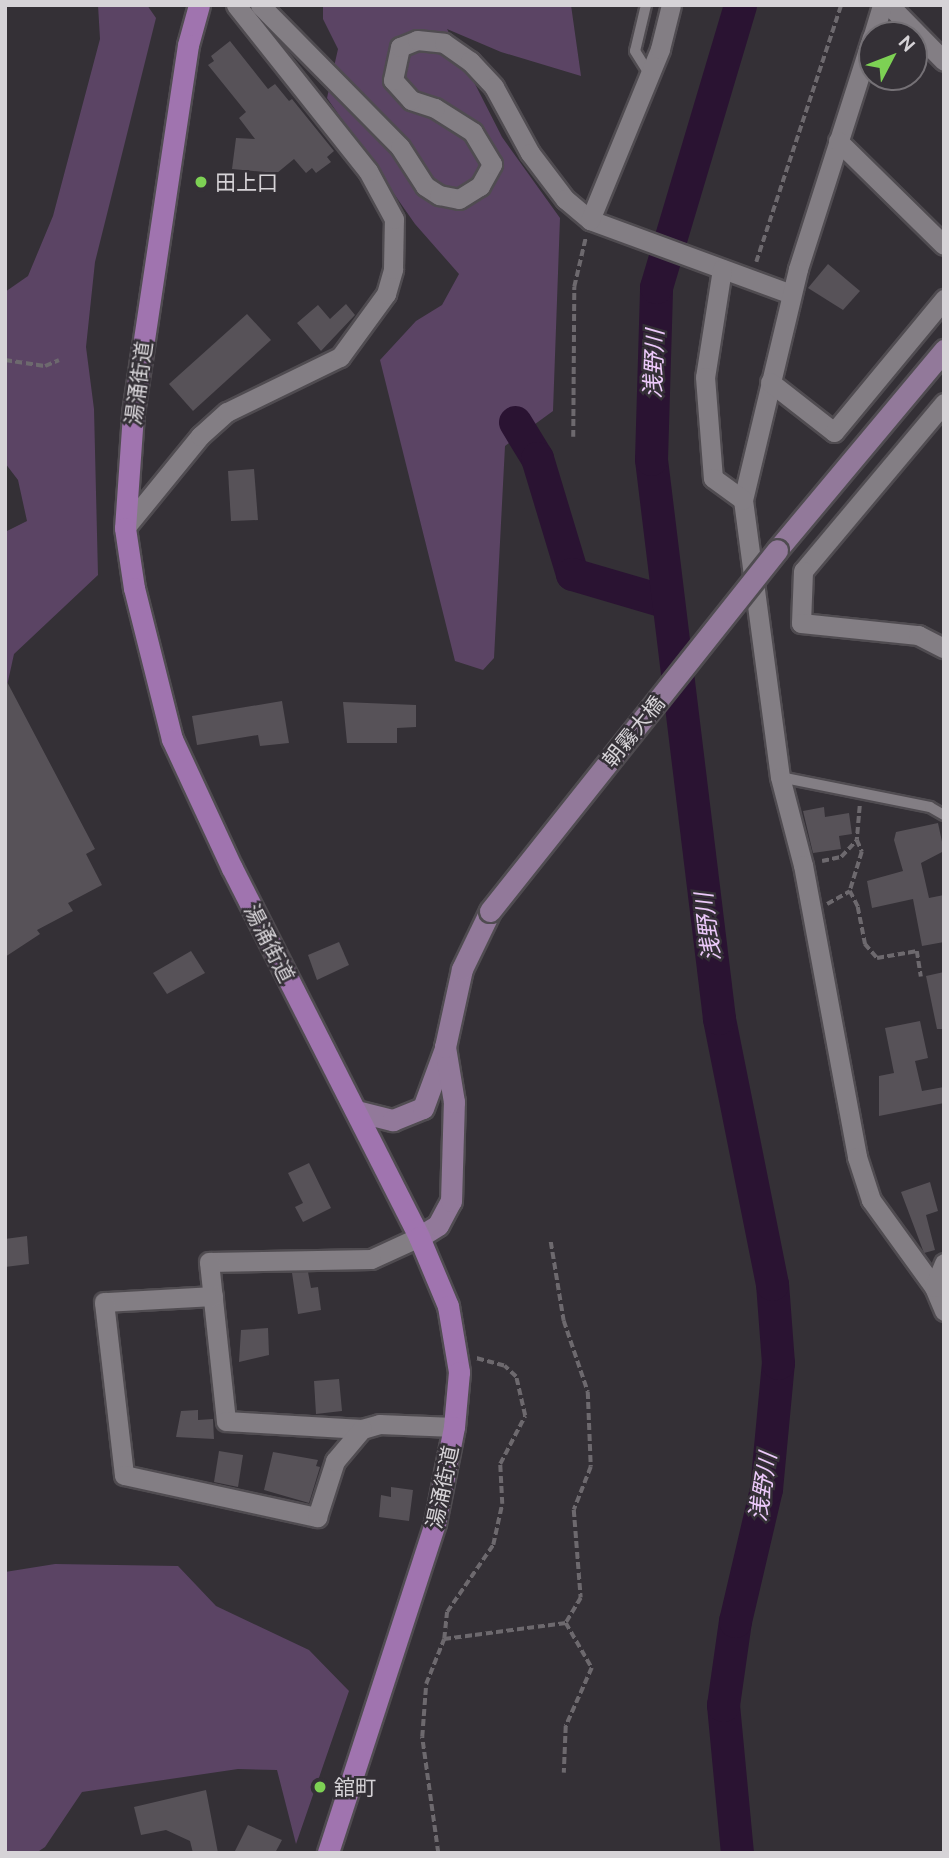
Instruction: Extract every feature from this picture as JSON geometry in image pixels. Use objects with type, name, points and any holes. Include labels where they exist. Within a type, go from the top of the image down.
[{"type":"main road","name":"湯涌街道","points":[[199,5],[188,45],[133,414],[125,528],[147,653],[172,739],[232,869],[419,1237],[447,1306],[459,1372],[454,1427],[435,1523],[328,1853]]},
{"type":"street","points":[[125,528],[200,436],[227,412],[340,357],[386,294],[393,269],[394,219],[368,170],[236,5]]},
{"type":"street","points":[[260,5],[400,147],[425,186],[459,199],[480,186],[492,164],[473,132],[435,107],[411,100],[393,80],[400,47],[417,40],[444,43],[470,61],[494,87],[530,153],[565,199],[590,220],[791,294]]},
{"type":"street","points":[[590,220],[651,75],[671,5]]},
{"type":"street","points":[[888,5],[944,61]]},
{"type":"street","points":[[858,79],[791,294],[743,499],[780,777],[803,865],[857,1157],[871,1200],[934,1287],[944,1311]]},
{"type":"street","points":[[838,141],[944,245]]},
{"type":"street","points":[[718,267],[705,377],[713,478],[743,499]]},
{"type":"street","points":[[770,382],[834,432],[944,299]]},
{"type":"street","name":"朝霧大橋","points":[[446,1047],[461,969],[490,911],[777,550],[944,350]]},
{"type":"street","points":[[944,403],[803,571],[801,623],[918,635],[944,648]]},
{"type":"street","points":[[356,1111],[393,1120],[423,1108],[446,1047]]},
{"type":"street","points":[[446,1047],[454,1102],[451,1201],[438,1226],[372,1259],[209,1262],[226,1421],[362,1429],[379,1424],[454,1427]]},
{"type":"street","points":[[934,1287],[944,1263]]},
{"type":"street","points":[[213,1296],[104,1302],[124,1475],[317,1517],[335,1461],[362,1429]]},
{"type":"lane","points":[[646,5],[635,51],[651,75]]},
{"type":"lane","points":[[780,777],[930,807],[944,815]]},
{"type":"path","points":[[750,279],[841,5]]},
{"type":"path","points":[[573,437],[574,287],[590,220]]},
{"type":"path","points":[[5,360],[45,366],[59,360]]},
{"type":"path","points":[[861,793],[857,839],[862,852],[850,891],[858,907],[865,944],[877,958],[916,951],[921,977]]},
{"type":"path","points":[[803,865],[841,857],[857,839]]},
{"type":"path","points":[[551,1242],[564,1321],[588,1392],[591,1467],[574,1510],[581,1598],[566,1623]]},
{"type":"path","points":[[438,1853],[422,1737],[426,1684],[444,1639],[447,1612],[493,1545],[502,1503],[500,1464],[525,1416],[516,1377],[504,1366],[456,1353]]},
{"type":"path","points":[[444,1639],[566,1623]]},
{"type":"path","points":[[564,1773],[566,1726],[592,1668],[566,1623]]},
{"type":"shaded area","points":[[98,5],[147,5],[156,18],[95,262],[86,347],[94,409],[98,575],[14,654],[5,695],[5,532],[27,521],[18,480],[5,463],[5,292],[28,276],[53,216],[100,39]]},
{"type":"shaded area","points":[[323,5],[571,5],[581,76],[501,52],[447,29],[502,137],[560,218],[553,411],[505,446],[494,658],[483,670],[455,661],[380,360],[416,321],[442,305],[459,274],[415,224],[327,98],[338,49],[323,19]]},
{"type":"shaded area","points":[[55,1564],[178,1566],[216,1606],[309,1650],[349,1691],[296,1844],[277,1770],[238,1769],[82,1792],[45,1847],[36,1853],[5,1853],[5,1572]]},
{"type":"building","points":[[230,41],[268,89],[275,84],[289,101],[292,99],[334,151],[327,157],[331,162],[316,173],[312,168],[306,173],[294,159],[277,173],[232,169],[236,138],[255,139],[239,118],[246,112],[208,65],[214,61],[211,56]]},
{"type":"building","points":[[828,264],[860,291],[843,310],[808,288]]},
{"type":"building","points":[[346,304],[355,315],[321,351],[297,323],[318,305],[330,319]]},
{"type":"building","points":[[247,314],[271,340],[193,411],[169,384]]},
{"type":"building","points":[[254,469],[258,520],[231,521],[228,471]]},
{"type":"building","points":[[5,678],[95,849],[86,854],[102,885],[68,903],[73,911],[37,930],[40,934],[5,957]]},
{"type":"building","points":[[282,701],[289,743],[260,746],[258,735],[197,745],[192,716]]},
{"type":"building","points":[[343,702],[416,705],[416,727],[397,728],[397,743],[347,743]]},
{"type":"building","points":[[824,807],[825,817],[849,813],[852,834],[839,836],[841,849],[813,853],[803,811]]},
{"type":"building","points":[[938,823],[944,851],[921,863],[929,898],[944,895],[944,942],[922,946],[913,899],[872,908],[867,881],[903,871],[894,840],[896,832]]},
{"type":"building","points":[[339,942],[349,965],[317,980],[308,955]]},
{"type":"building","points":[[191,951],[205,973],[167,994],[153,973]]},
{"type":"building","points":[[944,972],[944,1029],[937,1029],[926,976]]},
{"type":"building","points":[[920,1021],[928,1058],[915,1061],[922,1091],[944,1087],[944,1103],[879,1116],[879,1076],[894,1073],[885,1028]]},
{"type":"building","points":[[309,1163],[331,1208],[303,1222],[295,1207],[303,1203],[288,1173]]},
{"type":"building","points":[[930,1182],[938,1211],[926,1215],[935,1250],[924,1253],[901,1192]]},
{"type":"building","points":[[27,1236],[29,1264],[5,1267],[5,1239]]},
{"type":"building","points":[[308,1272],[311,1288],[318,1287],[321,1310],[298,1314],[292,1273]]},
{"type":"building","points":[[268,1328],[269,1355],[239,1362],[241,1330]]},
{"type":"building","points":[[339,1379],[342,1411],[316,1414],[314,1381]]},
{"type":"building","points":[[198,1410],[198,1420],[213,1419],[214,1439],[176,1437],[181,1411]]},
{"type":"building","points":[[219,1451],[243,1455],[238,1487],[214,1482]]},
{"type":"building","points":[[273,1452],[318,1460],[316,1466],[320,1467],[309,1503],[264,1490]]},
{"type":"building","points":[[391,1487],[413,1490],[409,1521],[379,1517],[381,1495],[391,1497]]},
{"type":"building","points":[[206,1790],[218,1853],[193,1853],[190,1841],[166,1830],[141,1835],[134,1807]]},
{"type":"building","points":[[248,1825],[282,1840],[275,1853],[234,1853]]},
{"type":"waterway","name":"浅野川","points":[[737,1853],[723,1705],[735,1621],[766,1489],[778,1363],[772,1284],[719,1018],[651,459],[656,287],[740,5]]},
{"type":"waterway","points":[[515,422],[537,458],[572,574],[667,602]]},
{"type":"place","name":"田上口","points":[[201,182]]},
{"type":"place","name":"舘町","points":[[320,1787]]}]
